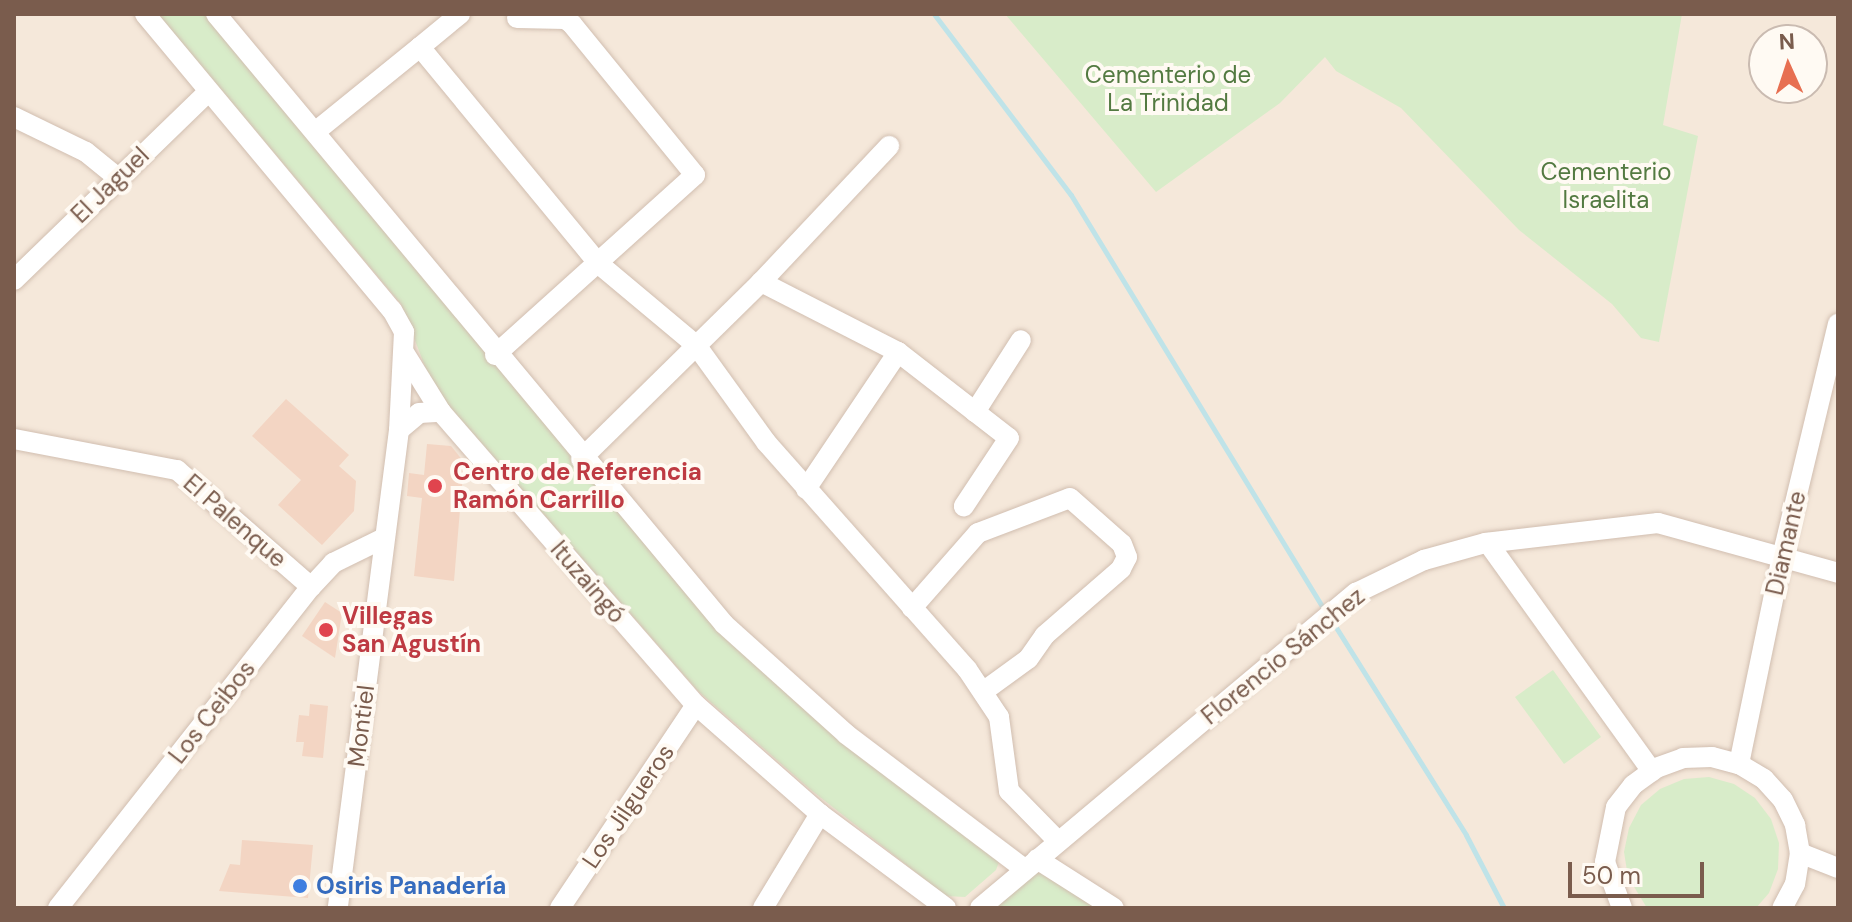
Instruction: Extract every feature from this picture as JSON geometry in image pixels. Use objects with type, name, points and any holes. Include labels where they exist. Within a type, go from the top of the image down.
[{"type":"street","name":"Ituzaingó","points":[[145,14],[392,310],[404,332],[405,354],[441,412],[696,705],[820,814],[946,908]]},
{"type":"street","points":[[216,14],[581,459],[691,589],[760,660],[846,734],[1030,864],[1114,908]]},
{"type":"street","points":[[315,132],[460,14]]},
{"type":"street","points":[[495,355],[695,175],[572,24],[565,19],[517,18]]},
{"type":"street","points":[[420,47],[599,264],[696,345],[806,489],[984,691],[1002,728],[1009,791],[1059,842]]},
{"type":"street","name":"El Jaguel","points":[[14,280],[208,92]]},
{"type":"street","points":[[14,117],[86,152],[117,177]]},
{"type":"street","points":[[581,459],[761,282],[889,146]]},
{"type":"street","points":[[761,282],[898,352],[1009,438],[964,506]]},
{"type":"street","name":"Diamante","points":[[1739,764],[1782,557],[1838,324]]},
{"type":"street","points":[[975,412],[1021,340]]},
{"type":"street","points":[[806,489],[898,352]]},
{"type":"street","name":"Montiel","points":[[338,908],[399,430],[405,354]]},
{"type":"street","points":[[399,430],[419,413],[441,412]]},
{"type":"street","name":"El Palenque","points":[[14,439],[177,470],[311,587]]},
{"type":"street","points":[[912,608],[978,533],[1070,498],[1122,544],[1127,557],[1121,569],[1045,635],[1028,659],[984,691]]},
{"type":"street","name":"Florencio Sánchez","points":[[980,908],[1356,593],[1424,560],[1488,543],[1658,523],[1838,573]]},
{"type":"street","name":"Los Ceibos","points":[[58,908],[311,587],[333,563],[384,538]]},
{"type":"street","points":[[1488,543],[1652,771]]},
{"type":"street","name":"Los Jilgueros","points":[[560,908],[696,705]]},
{"type":"street","points":[[1613,902],[1605,862],[1607,834],[1616,807],[1652,771],[1683,758],[1712,757],[1739,764],[1764,779],[1783,800],[1795,825],[1800,853],[1795,884],[1782,908]]},
{"type":"street","points":[[763,908],[820,814]]},
{"type":"street","points":[[1800,853],[1838,868]]},
{"type":"shaded area","points":[[14,14],[1838,14],[1838,908],[14,908]]},
{"type":"green space","points":[[158,14],[204,14],[696,605],[999,862],[996,870],[965,897],[946,896],[811,790],[698,691],[449,406],[429,377],[401,304]]},
{"type":"green space","points":[[1005,14],[1682,14],[1663,125],[1698,136],[1659,342],[1641,338],[1612,304],[1519,230],[1401,108],[1336,71],[1325,57],[1280,103],[1156,192]]},
{"type":"green space","points":[[1553,670],[1601,737],[1564,764],[1515,697]]},
{"type":"green space","points":[[1709,777],[1734,784],[1755,798],[1771,819],[1779,843],[1778,869],[1769,893],[1756,908],[1647,908],[1628,877],[1624,852],[1629,828],[1641,805],[1660,789],[1684,779]]},
{"type":"green space","points":[[1036,871],[1099,908],[986,908]]},
{"type":"building","points":[[286,399],[349,455],[339,466],[356,481],[354,511],[322,545],[278,505],[301,480],[252,436]]},
{"type":"building","name":"Centro de Referencia Ramón Carrillo","points":[[427,444],[451,446],[464,462],[454,581],[414,576],[422,498],[407,496],[409,473],[424,475]]},
{"type":"building","points":[[325,602],[342,613],[335,658],[302,636]]},
{"type":"building","points":[[310,704],[328,706],[323,758],[302,756],[304,742],[296,742],[299,715],[309,716]]},
{"type":"building","points":[[242,840],[313,845],[308,898],[219,891],[230,864],[240,865]]},
{"type":"waterway","points":[[934,14],[1071,195],[1326,613]]},
{"type":"waterway","points":[[1332,621],[1466,835],[1504,908]]},
{"type":"place","name":"Centro de Referencia Ramón Carrillo","points":[[435,486]]},
{"type":"place","name":"Villegas San Agustín","points":[[326,630]]},
{"type":"place","name":"Osiris Panadería","points":[[300,886]]},
{"type":"park label","name":"Cementerio de La Trinidad","points":[[1168,89]]},
{"type":"park label","name":"Cementerio Israelita","points":[[1606,186]]}]
